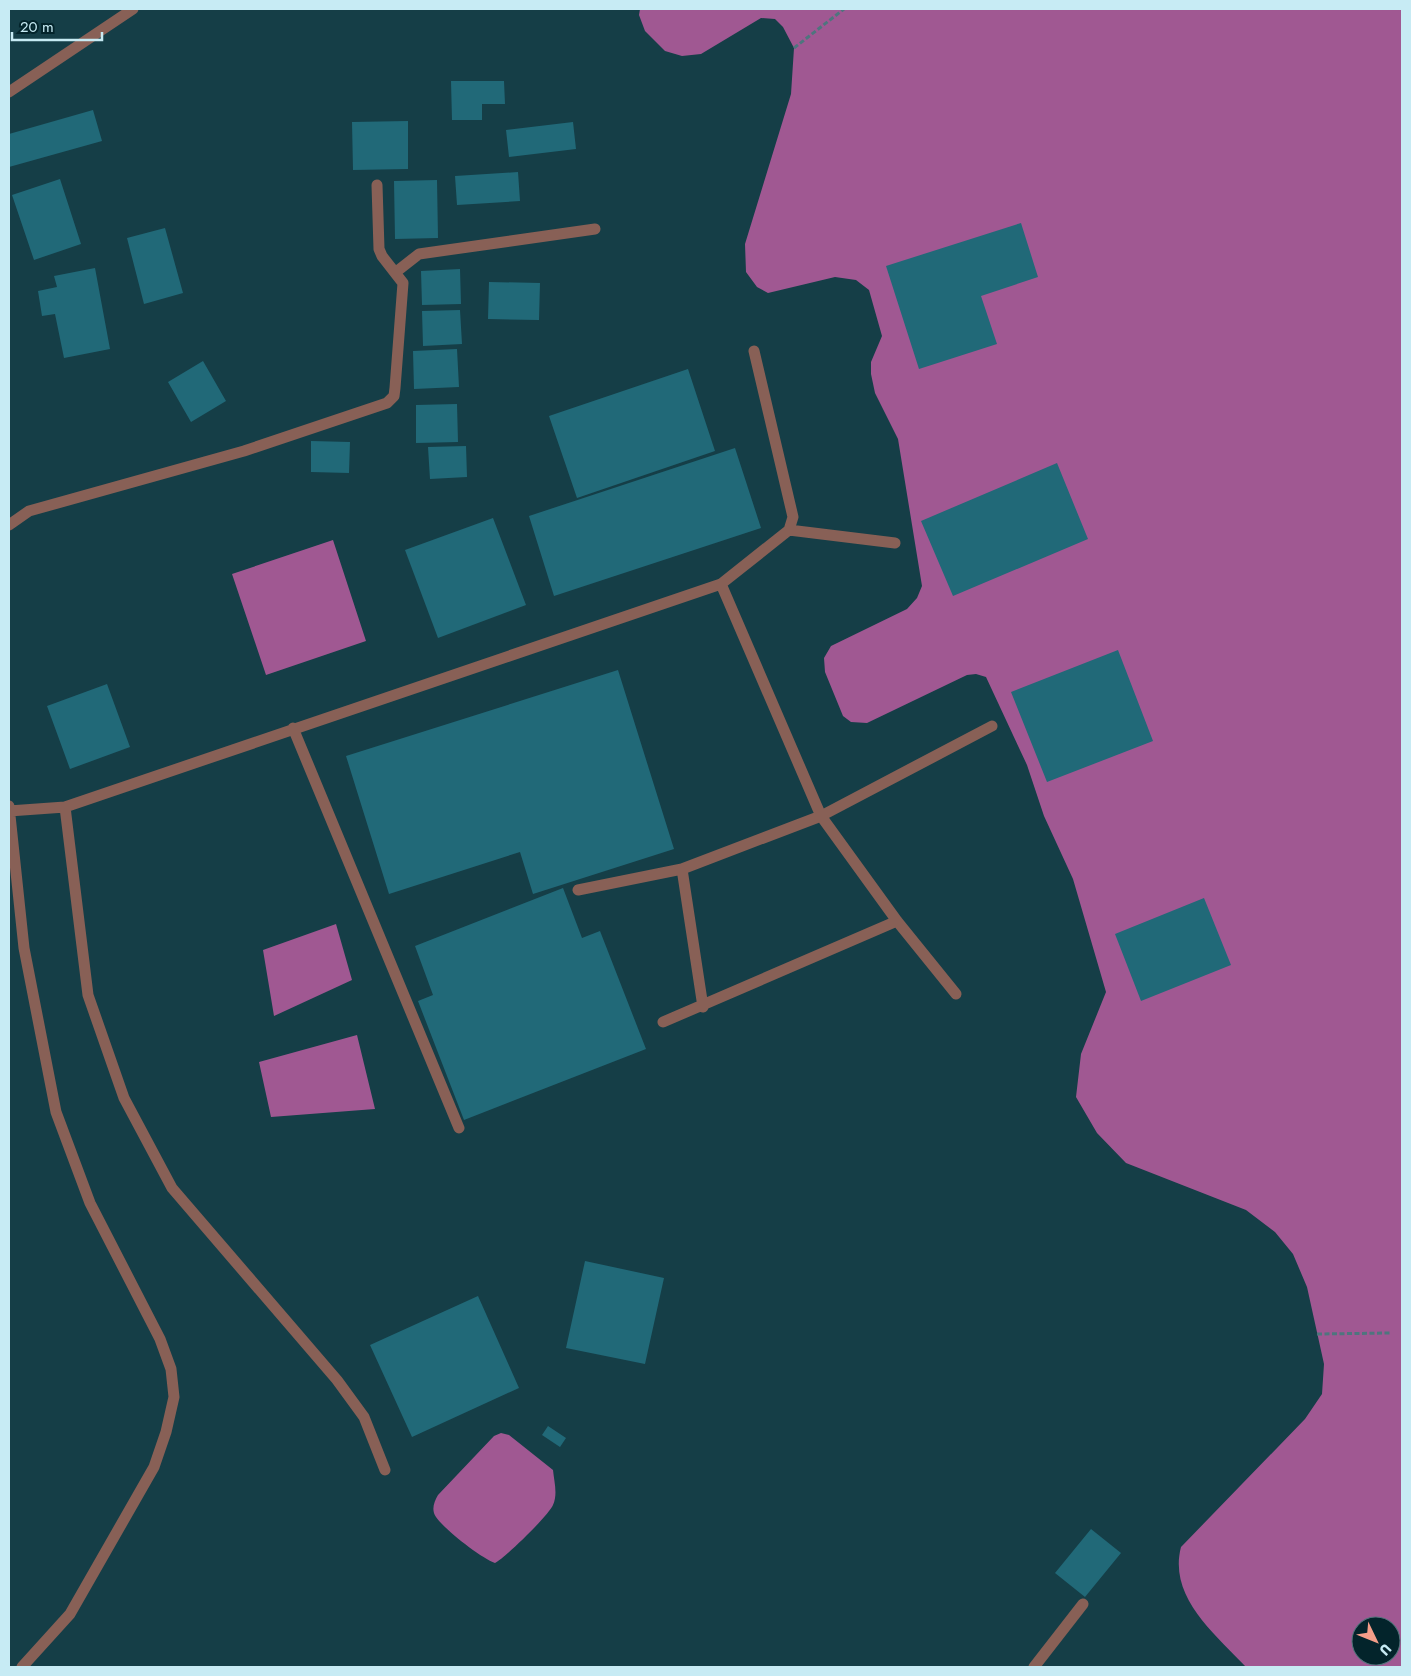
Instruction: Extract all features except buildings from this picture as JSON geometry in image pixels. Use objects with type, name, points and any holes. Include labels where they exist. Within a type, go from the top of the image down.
[{"type":"lane","points":[[9,92],[132,9]]},
{"type":"lane","points":[[9,525],[29,511],[244,451],[387,403],[394,396],[403,283],[382,256],[379,249],[376,185]]},
{"type":"lane","points":[[396,272],[419,254],[595,229]]},
{"type":"lane","points":[[9,811],[65,807],[293,728],[722,584],[789,530],[793,517],[754,351]]},
{"type":"lane","points":[[789,530],[895,542]]},
{"type":"lane","points":[[722,584],[821,816],[897,920],[956,994]]},
{"type":"lane","points":[[578,890],[682,869],[821,816],[992,726]]},
{"type":"lane","points":[[293,728],[459,1128]]},
{"type":"lane","points":[[9,806],[24,948],[56,1112],[90,1203],[160,1339],[171,1369],[174,1397],[166,1432],[154,1467],[70,1614],[22,1667]]},
{"type":"lane","points":[[65,807],[88,995],[124,1098],[172,1188],[337,1380],[364,1417],[385,1470]]},
{"type":"lane","points":[[682,869],[703,1006]]},
{"type":"lane","points":[[663,1022],[897,920]]},
{"type":"lane","points":[[1034,1667],[1083,1604]]},
{"type":"path","points":[[794,48],[844,9]]},
{"type":"path","points":[[1317,1334],[1391,1333]]},
{"type":"shaded area","points":[[640,9],[1402,9],[1402,1667],[1246,1667],[1208,1628],[1188,1598],[1181,1582],[1179,1565],[1181,1547],[1305,1419],[1322,1394],[1324,1364],[1307,1287],[1293,1254],[1275,1232],[1246,1210],[1126,1163],[1097,1133],[1076,1097],[1081,1054],[1106,992],[1073,879],[1044,816],[1027,765],[986,677],[976,674],[967,675],[867,723],[851,722],[843,716],[825,672],[824,658],[831,646],[907,609],[917,598],[922,586],[898,439],[875,393],[871,374],[871,362],[882,336],[869,290],[856,280],[835,277],[768,293],[757,287],[746,272],[745,244],[791,94],[794,48],[783,27],[775,19],[761,18],[701,54],[682,56],[665,51],[645,31],[639,15]]},
{"type":"shaded area","points":[[333,540],[366,641],[266,675],[232,574]]},
{"type":"shaded area","points":[[336,924],[352,980],[274,1016],[263,950]]},
{"type":"shaded area","points":[[357,1035],[375,1109],[271,1117],[259,1062]]},
{"type":"shaded area","points":[[501,1433],[509,1435],[553,1470],[555,1492],[553,1505],[550,1510],[517,1545],[495,1563],[481,1556],[455,1536],[436,1517],[433,1509],[438,1495],[494,1436]]}]
